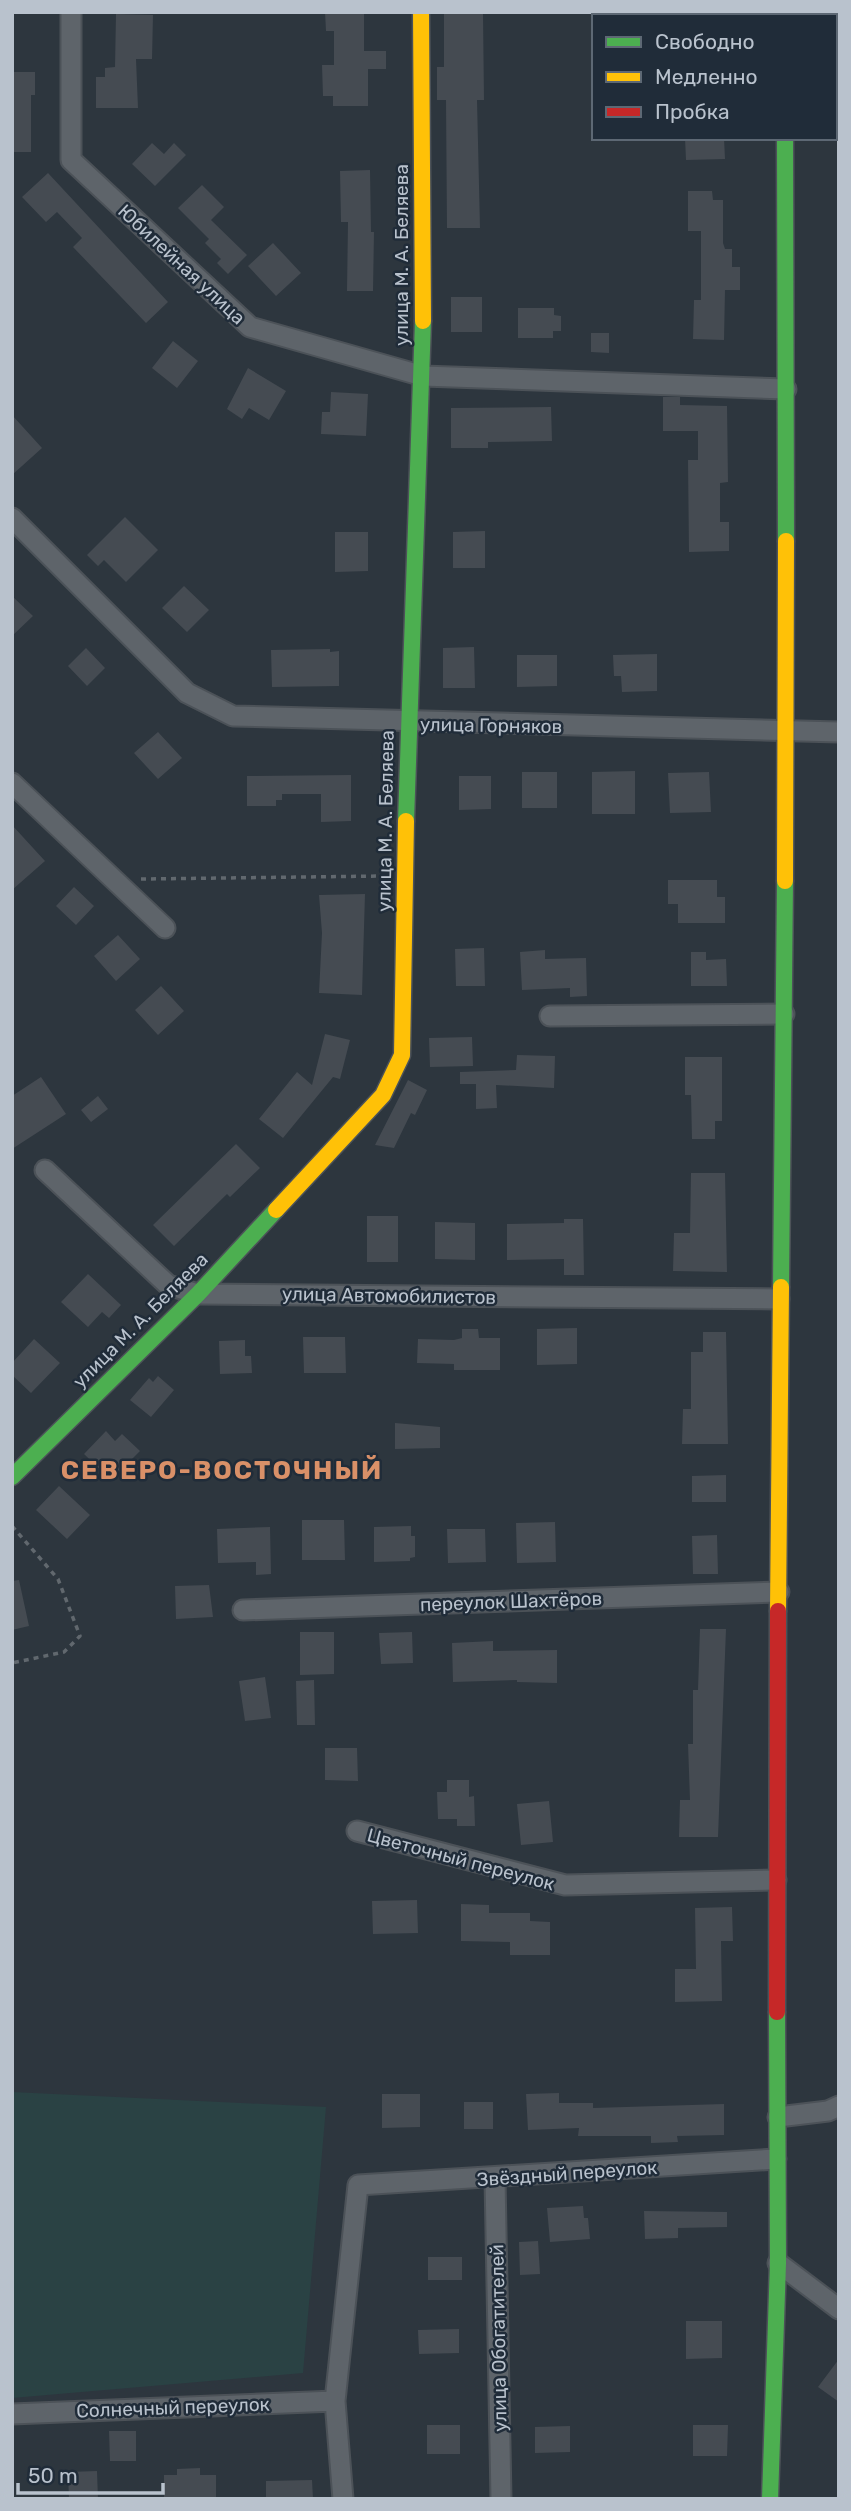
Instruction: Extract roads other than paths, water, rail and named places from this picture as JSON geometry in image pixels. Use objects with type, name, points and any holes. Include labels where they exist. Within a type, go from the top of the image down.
[{"type":"street","name":"Юбилейная улица","points":[[71,12],[71,160],[250,327],[423,376],[786,389]]},
{"type":"street","name":"улица М. А. Беляева","points":[[12,1477],[198,1294],[383,1095],[402,1055],[407,723],[423,376],[421,12]]},
{"type":"street","points":[[770,2499],[778,2263],[776,1880],[786,732],[785,140]]},
{"type":"street","name":"улица Горняков","points":[[12,518],[187,693],[233,716],[407,723],[839,732]]},
{"type":"street","points":[[12,783],[165,928]]},
{"type":"street","points":[[550,1016],[784,1014]]},
{"type":"street","name":"улица Автомобилистов","points":[[45,1170],[168,1285],[198,1294],[779,1299]]},
{"type":"street","name":"переулок Шахтёров","points":[[243,1609],[779,1592]]},
{"type":"street","name":"Цветочный переулок","points":[[357,1832],[565,1885],[776,1880]]},
{"type":"street","points":[[778,2116],[828,2111],[839,2106]]},
{"type":"street","name":"Звёздный переулок","points":[[334,2401],[358,2185],[776,2159]]},
{"type":"street","name":"улица Обогатителей","points":[[495,2178],[501,2499]]},
{"type":"street","points":[[778,2263],[839,2309]]},
{"type":"street","points":[[334,2401],[343,2499]]},
{"type":"street","name":"Солнечный переулок","points":[[12,2414],[334,2401]]},
{"type":"district","name":"СЕВЕРО-ВОСТОЧНЫЙ","points":[[222,1470]]}]
